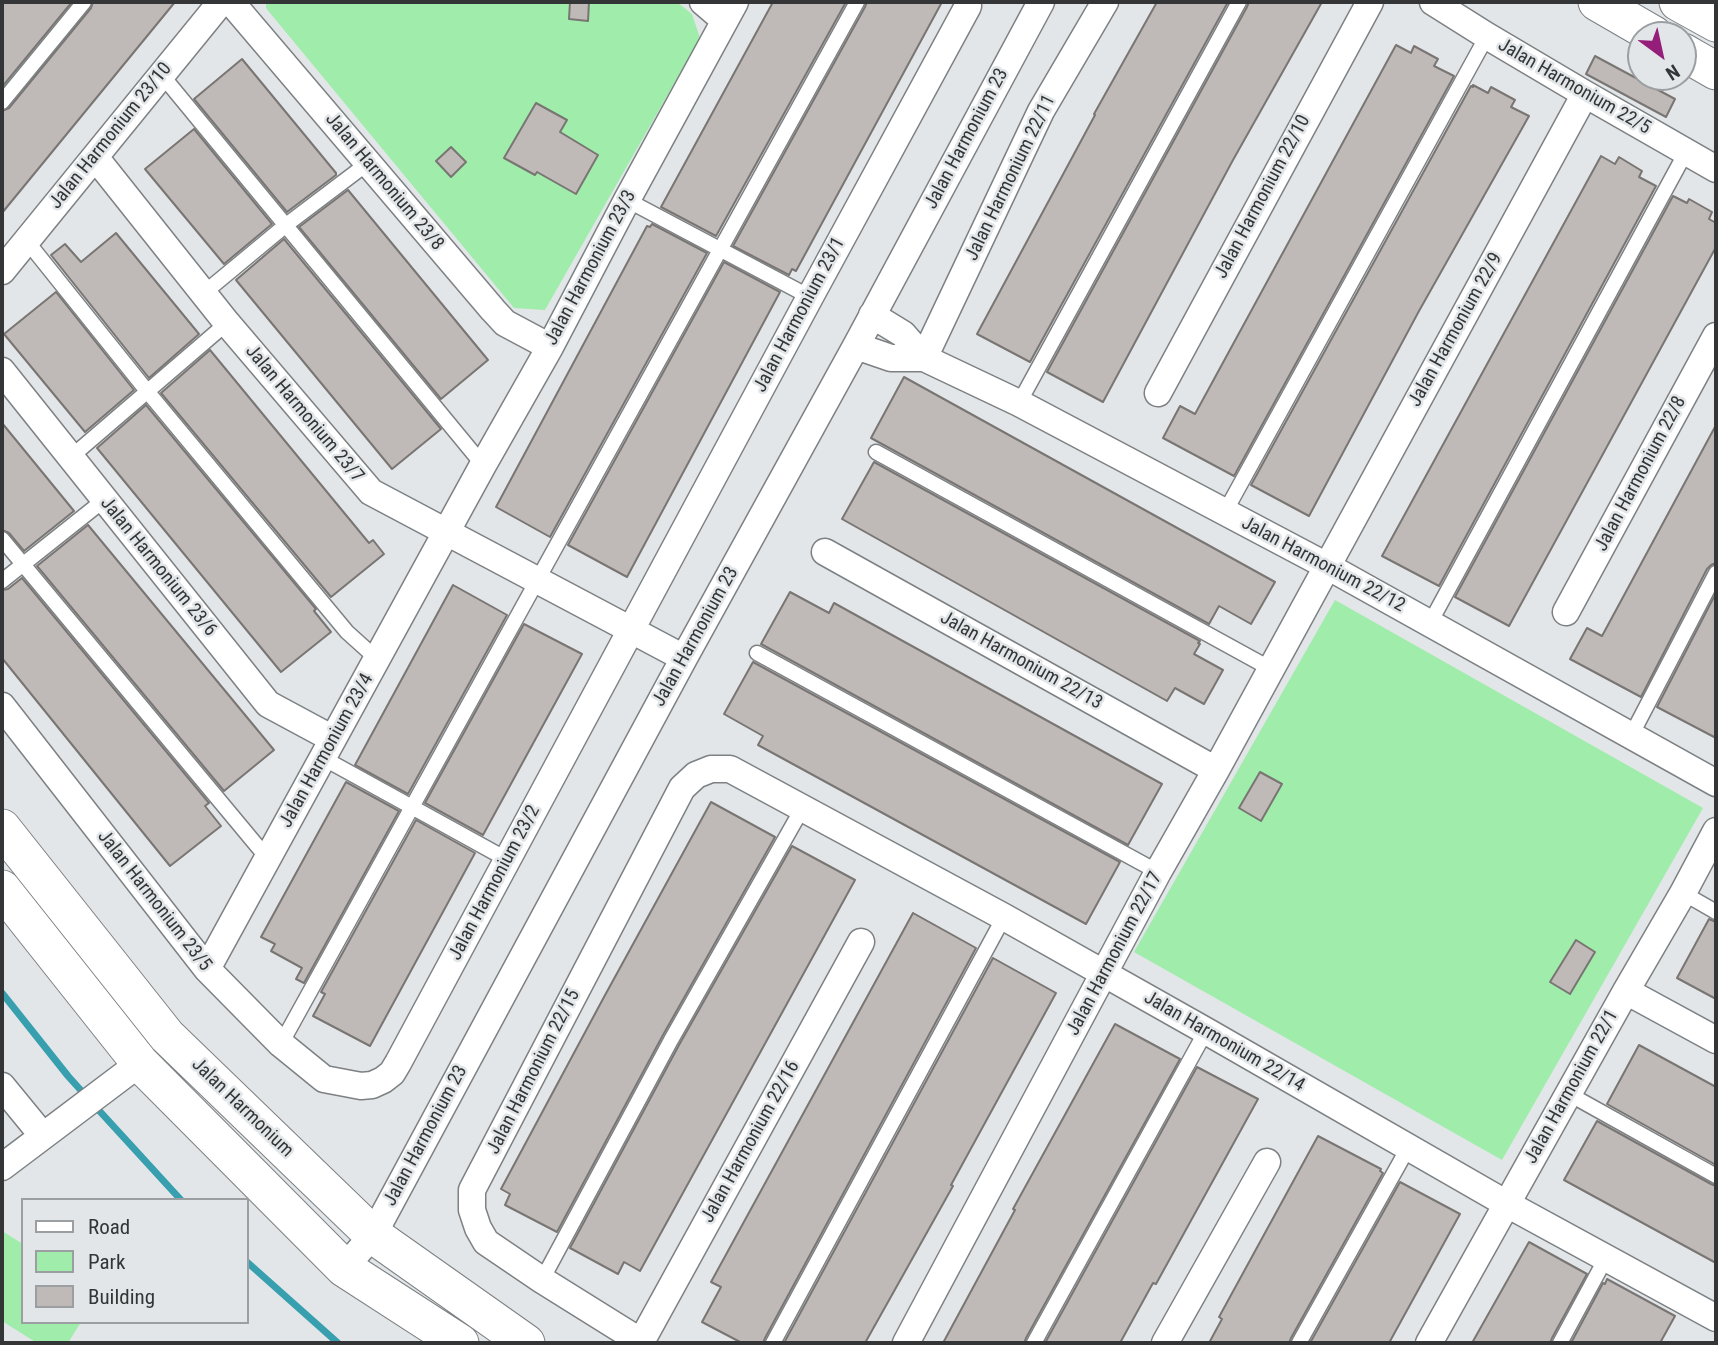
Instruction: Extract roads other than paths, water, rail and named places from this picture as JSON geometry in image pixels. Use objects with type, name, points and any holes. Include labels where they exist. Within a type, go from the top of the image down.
[{"type":"main road","points":[[1597,2],[1630,21]]},
{"type":"main road","points":[[1678,2],[1716,23]]},
{"type":"main road","points":[[1697,60],[1716,71]]},
{"type":"main road","name":"Jalan Harmonium","points":[[2,828],[167,1036],[373,1235],[526,1343]]},
{"type":"main road","name":"Jalan Harmonium","points":[[2,889],[140,1063],[344,1268],[460,1343]]},
{"type":"street","name":"Jalan Harmonium 23/10","points":[[2,271],[221,2]]},
{"type":"street","name":"Jalan Harmonium 23/8","points":[[231,2],[499,317],[505,323],[550,347]]},
{"type":"street","points":[[703,2],[730,11]]},
{"type":"street","name":"Jalan Harmonium 23","points":[[344,1268],[373,1235],[1041,2]]},
{"type":"street","name":"Jalan Harmonium 22/11","points":[[924,358],[1041,110],[1105,2]]},
{"type":"street","name":"Jalan Harmonium 22/10","points":[[1158,393],[1370,2]]},
{"type":"street","name":"Jalan Harmonium 22/5","points":[[1433,2],[1716,169]]},
{"type":"street","name":"Jalan Harmonium 23/1","points":[[631,629],[969,4]]},
{"type":"street","name":"Jalan Harmonium 23/3","points":[[446,533],[550,347],[730,11]]},
{"type":"street","name":"Jalan Harmonium 22/9","points":[[1327,566],[1585,94]]},
{"type":"street","name":"Jalan Harmonium 23/7","points":[[95,156],[227,323],[370,492],[684,658]]},
{"type":"street","name":"Jalan Harmonium 22/12","points":[[872,315],[903,334],[924,358],[1019,403],[1327,566],[1716,783]]},
{"type":"street","name":"Jalan Harmonium 22/8","points":[[1566,612],[1716,336]]},
{"type":"street","name":"Jalan Harmonium 22/12","points":[[856,346],[891,358],[924,358]]},
{"type":"street","name":"Jalan Harmonium 23/6","points":[[2,371],[268,704],[328,749]]},
{"type":"street","name":"Jalan Harmonium 23/4","points":[[207,969],[446,533]]},
{"type":"street","name":"Jalan Harmonium 22/13","points":[[825,552],[1216,770]]},
{"type":"street","name":"Jalan Harmonium 22/17","points":[[906,1343],[1158,872],[1327,566]]},
{"type":"street","name":"Jalan Harmonium 23/2","points":[[324,1079],[349,1085],[372,1085],[392,1073],[631,629]]},
{"type":"street","name":"Jalan Harmonium 23/5","points":[[2,706],[207,969],[281,1044],[324,1079]]},
{"type":"street","name":"Jalan Harmonium 22/15","points":[[642,1343],[486,1242],[472,1210],[472,1191],[682,788],[696,775],[711,769],[730,769]]},
{"type":"street","name":"Jalan Harmonium 22/14","points":[[730,769],[1004,917],[1507,1204],[1716,1318]]},
{"type":"street","name":"Jalan Harmonium 22/1","points":[[1429,1343],[1716,831]]},
{"type":"street","name":"Jalan Harmonium 22/16","points":[[642,1343],[861,942]]},
{"type":"street","points":[[1626,991],[1716,1040]]},
{"type":"street","points":[[2,1167],[140,1063]]},
{"type":"street","points":[[2,1086],[43,1136]]},
{"type":"street","points":[[1165,1343],[1267,1161]]},
{"type":"lane","points":[[2,102],[84,2]]},
{"type":"lane","points":[[281,1044],[858,2]]},
{"type":"lane","points":[[1019,403],[1239,2]]},
{"type":"lane","points":[[1225,512],[1487,36]]},
{"type":"lane","points":[[161,74],[483,465]]},
{"type":"lane","points":[[1430,623],[1686,152]]},
{"type":"lane","points":[[204,293],[286,225],[368,163]]},
{"type":"lane","points":[[627,200],[810,297]]},
{"type":"lane","points":[[26,240],[347,632],[377,659]]},
{"type":"lane","points":[[71,457],[227,323]]},
{"type":"lane","points":[[876,452],[1271,669]]},
{"type":"lane","points":[[2,581],[104,500]]},
{"type":"lane","points":[[2,539],[268,859]]},
{"type":"lane","points":[[1632,734],[1716,573]]},
{"type":"lane","points":[[757,653],[1158,872]]},
{"type":"lane","points":[[328,749],[412,807],[508,860]]},
{"type":"lane","points":[[542,1280],[671,1040],[802,808]]},
{"type":"lane","points":[[1683,893],[1716,912]]},
{"type":"lane","points":[[773,1343],[1004,917]]},
{"type":"lane","points":[[1034,1343],[1206,1031]]},
{"type":"lane","points":[[1569,1094],[1716,1176]]},
{"type":"lane","points":[[1299,1343],[1408,1148]]},
{"type":"lane","points":[[1560,1343],[1606,1258]]},
{"type":"waterway","points":[[2,993],[86,1096]]},
{"type":"waterway","points":[[94,1105],[179,1198]]},
{"type":"waterway","points":[[248,1263],[338,1343]]}]
